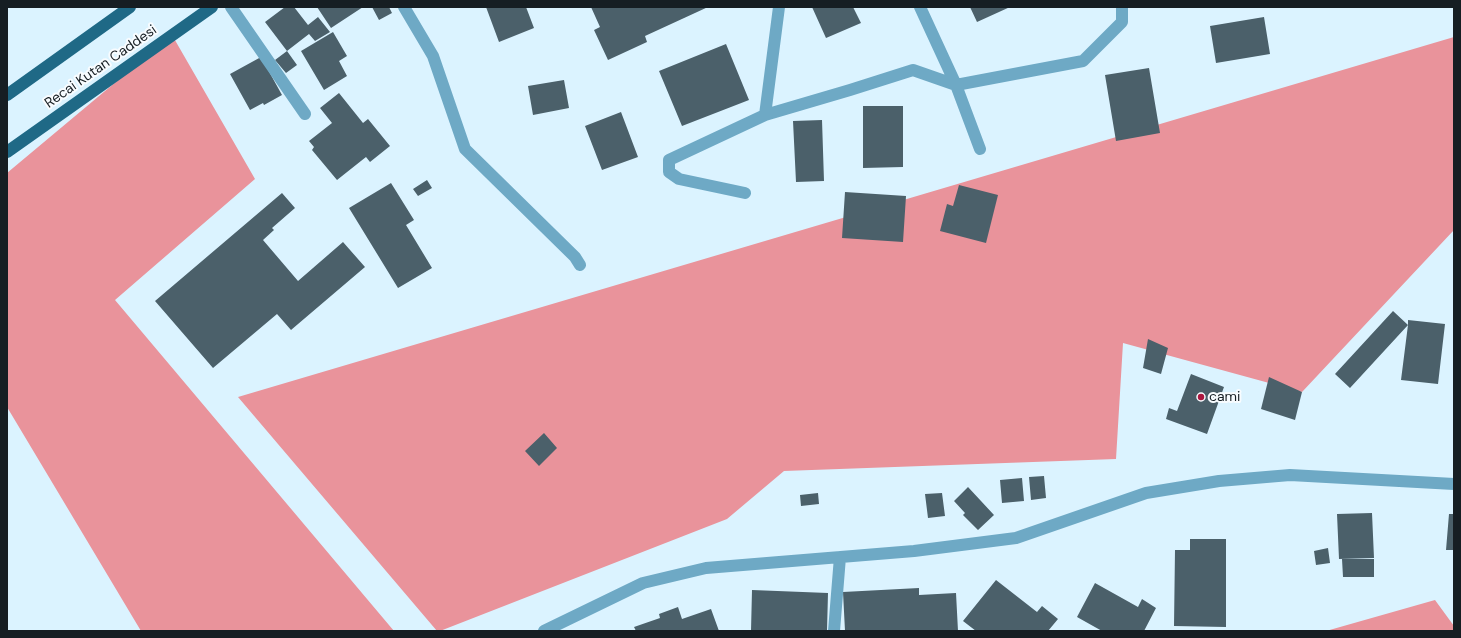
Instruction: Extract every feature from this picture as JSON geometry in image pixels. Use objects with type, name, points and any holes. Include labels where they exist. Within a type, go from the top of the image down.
[{"type":"main road","points":[[7,95],[130,7]]},
{"type":"main road","name":"Recai Kutan Caddesi","points":[[7,152],[212,7]]},
{"type":"street","points":[[231,7],[305,114]]},
{"type":"street","points":[[404,7],[433,56],[465,149],[575,257],[580,265]]},
{"type":"street","points":[[765,115],[779,7]]},
{"type":"street","points":[[920,7],[956,85],[980,149]]},
{"type":"street","points":[[745,193],[679,178],[669,172],[669,160],[765,115],[913,70],[956,85],[1083,61],[1122,22],[1122,7]]},
{"type":"street","points":[[544,631],[643,583],[706,568],[914,551],[1016,538],[1146,493],[1219,481],[1290,475],[1454,484]]},
{"type":"street","points":[[834,631],[840,557]]},
{"type":"shaded area","points":[[172,35],[255,179],[115,300],[394,631],[141,631],[7,407],[7,173]]},
{"type":"shaded area","points":[[1454,37],[1454,230],[1302,392],[1123,343],[1116,459],[784,471],[727,519],[437,631],[238,397]]},
{"type":"shaded area","points":[[1435,600],[1454,626],[1454,631],[1326,631]]},
{"type":"building","points":[[285,7],[294,7],[308,25],[318,17],[330,32],[315,41],[309,34],[287,51],[265,22]]},
{"type":"building","points":[[317,7],[363,7],[331,28]]},
{"type":"building","points":[[372,7],[389,7],[392,13],[379,20]]},
{"type":"building","points":[[486,7],[526,7],[534,28],[499,42]]},
{"type":"building","points":[[591,7],[708,7],[645,36],[647,42],[608,60],[594,30],[600,27]]},
{"type":"building","points":[[812,7],[853,7],[861,23],[826,38]]},
{"type":"building","points":[[970,7],[1010,7],[977,22]]},
{"type":"building","points":[[1264,17],[1270,54],[1216,63],[1210,26]]},
{"type":"building","points":[[333,32],[347,56],[339,61],[347,76],[324,90],[301,51]]},
{"type":"building","points":[[726,44],[749,100],[682,126],[659,71]]},
{"type":"building","points":[[287,51],[297,65],[286,73],[275,60]]},
{"type":"building","points":[[261,57],[282,95],[264,105],[263,103],[250,110],[230,74]]},
{"type":"building","points":[[1149,68],[1160,133],[1116,141],[1105,75]]},
{"type":"building","points":[[564,80],[569,108],[533,115],[528,86]]},
{"type":"building","points":[[339,93],[363,123],[368,119],[390,146],[370,162],[366,157],[337,180],[312,150],[314,147],[309,141],[332,123],[320,108]]},
{"type":"building","points":[[863,106],[903,106],[903,167],[863,168]]},
{"type":"building","points":[[621,112],[638,157],[602,170],[585,126]]},
{"type":"building","points":[[822,120],[824,181],[796,182],[793,121]]},
{"type":"building","points":[[427,180],[432,188],[418,196],[413,189]]},
{"type":"building","points":[[391,183],[414,220],[406,225],[432,268],[398,288],[349,208]]},
{"type":"building","points":[[959,185],[998,195],[986,243],[940,231],[947,204],[953,206]]},
{"type":"building","points":[[845,192],[906,196],[903,242],[842,238]]},
{"type":"building","points":[[282,193],[295,208],[272,228],[274,230],[263,240],[298,281],[343,242],[365,267],[291,330],[277,314],[213,368],[155,301]]},
{"type":"building","points":[[1393,311],[1408,325],[1350,388],[1335,374]]},
{"type":"building","points":[[1408,320],[1445,324],[1438,384],[1401,380]]},
{"type":"building","points":[[1148,339],[1168,348],[1161,374],[1143,368]]},
{"type":"building","name":"cami","points":[[1191,374],[1224,387],[1207,434],[1166,419],[1169,408],[1177,411]]},
{"type":"building","points":[[1269,377],[1302,392],[1295,420],[1261,409]]},
{"type":"building","points":[[544,433],[557,448],[539,466],[525,451]]},
{"type":"building","points":[[1044,476],[1046,498],[1031,500],[1029,477]]},
{"type":"building","points":[[1022,478],[1024,501],[1002,503],[1000,480]]},
{"type":"building","points":[[968,487],[994,515],[978,530],[963,515],[965,513],[954,501]]},
{"type":"building","points":[[818,493],[819,504],[801,506],[800,495]]},
{"type":"building","points":[[942,493],[945,516],[928,518],[925,494]]},
{"type":"building","points":[[1372,513],[1374,558],[1339,559],[1337,514]]},
{"type":"building","points":[[1449,514],[1454,514],[1454,550],[1446,550]]},
{"type":"building","points":[[1190,539],[1226,539],[1226,627],[1174,626],[1175,550],[1190,550]]},
{"type":"building","points":[[1328,548],[1330,563],[1316,565],[1314,551]]},
{"type":"building","points":[[1342,559],[1374,559],[1374,577],[1343,577]]},
{"type":"building","points":[[996,580],[1037,612],[1042,606],[1058,619],[1048,631],[976,631],[963,621]]},
{"type":"building","points":[[1095,583],[1138,607],[1142,599],[1156,608],[1144,631],[1102,631],[1077,617]]},
{"type":"building","points":[[919,588],[919,595],[956,593],[958,631],[845,631],[843,592]]},
{"type":"building","points":[[752,590],[828,593],[827,631],[751,631]]},
{"type":"building","points":[[678,607],[682,619],[711,609],[719,631],[636,631],[634,627],[660,618],[659,614]]},
{"type":"place","name":"cami","points":[[1201,397]]}]
